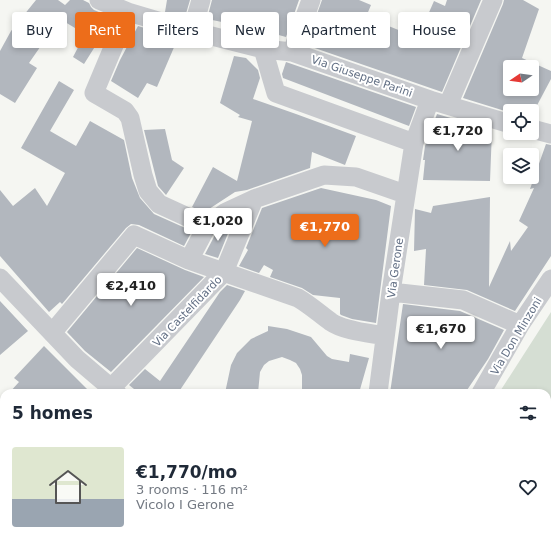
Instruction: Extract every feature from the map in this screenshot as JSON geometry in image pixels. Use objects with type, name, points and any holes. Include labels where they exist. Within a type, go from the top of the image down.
[{"type":"street","name":"Via Giuseppe Parini","points":[[99,0],[128,12]]},
{"type":"street","points":[[198,12],[201,0]]},
{"type":"street","points":[[292,52],[311,0]]},
{"type":"street","name":"Via Gerone","points":[[378,389],[405,194],[414,144],[439,102],[493,0]]},
{"type":"street","name":"Via Giuseppe Parini","points":[[213,36],[263,49],[292,52],[439,102],[503,122]]},
{"type":"street","points":[[113,48],[94,93],[125,111],[130,118],[148,191],[159,204],[207,226]]},
{"type":"street","points":[[263,49],[276,93],[414,144]]},
{"type":"street","points":[[539,131],[551,134]]},
{"type":"street","points":[[189,260],[207,226],[226,212],[254,199],[324,175],[356,177],[405,194]]},
{"type":"street","name":"Via Castelfidardo","points":[[116,389],[224,272],[254,199]]},
{"type":"street","points":[[52,333],[134,235],[189,260],[298,298],[308,303],[331,322],[339,326],[385,336]]},
{"type":"street","points":[[0,278],[77,359],[112,389]]},
{"type":"street","name":"Via Don Minzoni","points":[[483,389],[520,325],[551,279]]},
{"type":"street","points":[[391,292],[463,300],[520,325]]},
{"type":"shaded area","points":[[551,312],[551,389],[502,389]]},
{"type":"building","points":[[36,0],[58,0],[65,5],[70,0],[83,0],[89,3],[94,10],[99,12],[75,12],[75,28],[67,23],[67,12],[26,12]]},
{"type":"building","points":[[167,0],[190,0],[186,12],[165,12]]},
{"type":"building","points":[[212,0],[299,0],[295,12],[287,12],[286,37],[279,35],[279,12],[221,12],[221,22],[213,20],[213,12],[209,12]]},
{"type":"building","points":[[322,0],[359,0],[371,5],[368,12],[318,12]]},
{"type":"building","points":[[447,0],[481,0],[470,26],[470,12],[429,12],[434,1],[445,6]]},
{"type":"building","points":[[504,0],[523,0],[539,9],[522,58],[526,60],[503,60],[503,96],[539,96],[539,66],[551,71],[551,79],[538,104],[503,104],[503,110],[463,98]]},
{"type":"building","points":[[138,26],[143,28],[143,48],[174,48],[157,87],[147,83],[138,98],[111,81],[126,48],[135,48],[135,32]]},
{"type":"building","points":[[390,27],[398,30],[398,48],[461,48],[442,92],[315,48],[390,48]]},
{"type":"building","points":[[12,30],[12,48],[39,48],[29,63],[37,68],[15,103],[0,94],[0,51]]},
{"type":"building","points":[[78,48],[94,48],[84,64],[73,57]]},
{"type":"building","points":[[234,56],[246,58],[258,70],[260,78],[253,99],[356,136],[345,165],[312,152],[310,168],[247,190],[235,192],[209,209],[210,210],[206,213],[192,207],[213,167],[237,181],[252,121],[238,117],[240,115],[220,103]]},
{"type":"building","points":[[286,62],[416,107],[409,126],[283,78],[282,74]]},
{"type":"building","points":[[59,81],[74,90],[50,131],[76,146],[90,121],[124,140],[132,178],[140,198],[154,214],[192,231],[184,246],[139,225],[131,224],[62,304],[60,302],[49,312],[0,256],[0,190],[13,206],[35,188],[47,206],[65,173],[21,148]]},
{"type":"building","points":[[437,114],[492,130],[490,181],[423,180],[425,146]]},
{"type":"building","points":[[165,129],[172,160],[184,168],[166,195],[158,186],[144,130]]},
{"type":"building","points":[[546,144],[551,145],[551,256],[515,311],[467,290],[424,285],[426,249],[414,251],[415,209],[431,213],[433,206],[490,197],[489,287],[510,241],[511,251],[528,227],[519,221],[534,188],[530,189],[532,184],[539,184],[539,164]]},
{"type":"building","points":[[321,188],[376,200],[391,206],[376,323],[352,319],[341,315],[340,298],[313,295],[302,288],[270,277],[273,270],[264,265],[259,273],[239,266],[248,250],[246,248],[262,208]]},
{"type":"building","points":[[233,221],[218,258],[205,254],[216,233]]},
{"type":"building","points":[[137,248],[204,277],[111,372],[85,351],[67,332]]},
{"type":"building","points":[[227,285],[245,291],[181,389],[134,389],[129,385],[145,369],[160,381],[220,292]]},
{"type":"building","points":[[0,301],[28,331],[0,355]]},
{"type":"building","points":[[403,304],[460,311],[504,330],[488,359],[468,389],[391,389]]},
{"type":"building","points":[[268,326],[287,329],[311,337],[327,356],[332,359],[349,362],[350,354],[369,358],[360,389],[302,389],[302,375],[300,369],[296,363],[282,357],[269,361],[264,365],[260,372],[258,389],[226,389],[231,365],[237,353],[251,339],[268,331]]},
{"type":"building","points":[[44,346],[87,389],[13,389],[19,382],[14,378]]}]
